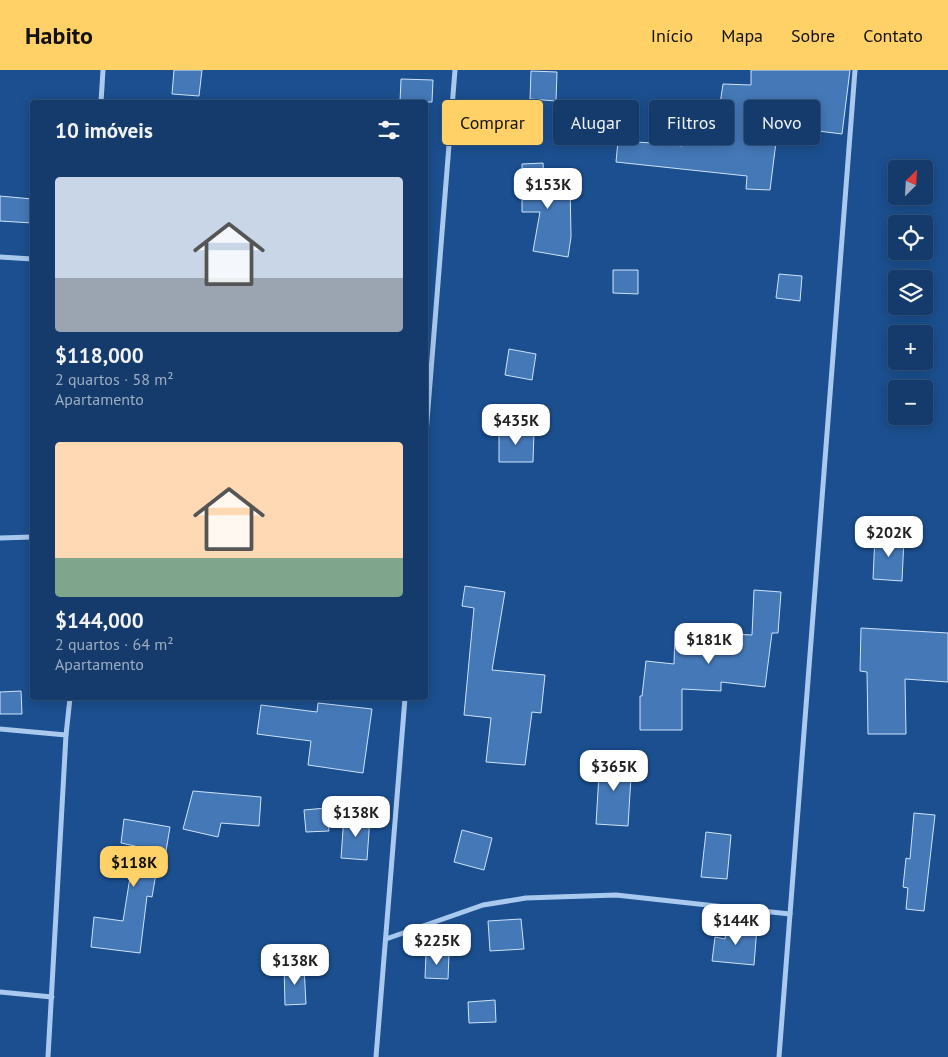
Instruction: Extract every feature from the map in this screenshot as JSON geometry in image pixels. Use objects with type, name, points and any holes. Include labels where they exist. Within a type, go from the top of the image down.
[{"type":"street","points":[[101,100],[103,70]]},
{"type":"street","points":[[428,408],[455,70]]},
{"type":"street","points":[[779,1057],[855,70]]},
{"type":"street","points":[[0,256],[30,259]]},
{"type":"street","points":[[0,538],[30,537]]},
{"type":"street","points":[[48,1057],[66,735],[70,700]]},
{"type":"street","points":[[376,1057],[405,700]]},
{"type":"street","points":[[0,729],[66,735]]},
{"type":"street","points":[[386,939],[483,905],[526,898],[616,894],[696,906],[790,914]]},
{"type":"street","points":[[0,992],[52,997]]},
{"type":"building","points":[[174,70],[202,70],[199,96],[172,94]]},
{"type":"building","points":[[751,70],[850,70],[842,134],[820,131],[820,100],[744,100],[744,145],[776,145],[770,190],[746,189],[747,176],[616,162],[618,145],[639,145],[639,142],[649,143],[649,145],[682,146],[734,145],[734,100],[721,100],[723,84],[751,85]]},
{"type":"building","points":[[531,71],[557,72],[556,100],[530,99]]},
{"type":"building","points":[[401,79],[433,80],[432,102],[428,102],[428,100],[400,100]]},
{"type":"building","points":[[543,163],[544,182],[570,182],[571,237],[568,257],[533,251],[540,212],[522,212],[522,164]]},
{"type":"building","points":[[0,196],[30,199],[30,223],[0,221]]},
{"type":"building","points":[[613,270],[638,270],[638,294],[613,293]]},
{"type":"building","points":[[779,274],[802,276],[800,301],[776,298]]},
{"type":"building","points":[[509,349],[536,354],[532,380],[505,375]]},
{"type":"building","points":[[499,430],[534,431],[533,462],[499,462]]},
{"type":"building","points":[[875,536],[904,538],[902,581],[873,579]]},
{"type":"building","points":[[465,586],[505,592],[492,670],[545,675],[541,713],[532,712],[525,765],[486,762],[491,718],[464,715],[474,608],[462,606]]},
{"type":"building","points":[[754,590],[781,592],[778,633],[772,633],[765,687],[721,682],[721,691],[682,689],[682,730],[640,730],[640,696],[642,696],[646,661],[674,664],[675,631],[752,635]]},
{"type":"building","points":[[861,628],[948,633],[948,682],[905,679],[906,734],[868,734],[867,672],[860,671]]},
{"type":"building","points":[[21,691],[22,714],[0,714],[0,692]]},
{"type":"building","points":[[318,703],[372,709],[363,773],[308,765],[311,741],[257,734],[261,705],[317,712]]},
{"type":"building","points":[[600,758],[632,760],[628,826],[596,824]]},
{"type":"building","points":[[193,791],[261,797],[259,826],[221,823],[218,837],[183,829]]},
{"type":"building","points":[[326,808],[329,831],[306,832],[304,810]]},
{"type":"building","points":[[914,813],[935,815],[924,911],[906,909],[908,888],[903,887],[906,858],[910,859]]},
{"type":"building","points":[[344,816],[370,817],[367,860],[341,858]]},
{"type":"building","points":[[124,819],[170,827],[166,851],[160,850],[152,897],[147,896],[140,953],[91,947],[94,917],[123,921],[135,846],[121,843]]},
{"type":"building","points":[[462,830],[492,838],[484,870],[454,862]]},
{"type":"building","points":[[706,832],[731,835],[727,879],[701,877]]},
{"type":"building","points":[[521,919],[524,949],[490,951],[488,921]]},
{"type":"building","points":[[727,924],[757,927],[754,965],[712,961],[715,937],[725,939]]},
{"type":"building","points":[[426,954],[449,955],[448,979],[425,978]]},
{"type":"building","points":[[304,966],[306,1004],[285,1005],[284,967]]},
{"type":"building","points":[[495,1000],[496,1022],[469,1023],[468,1002]]}]
